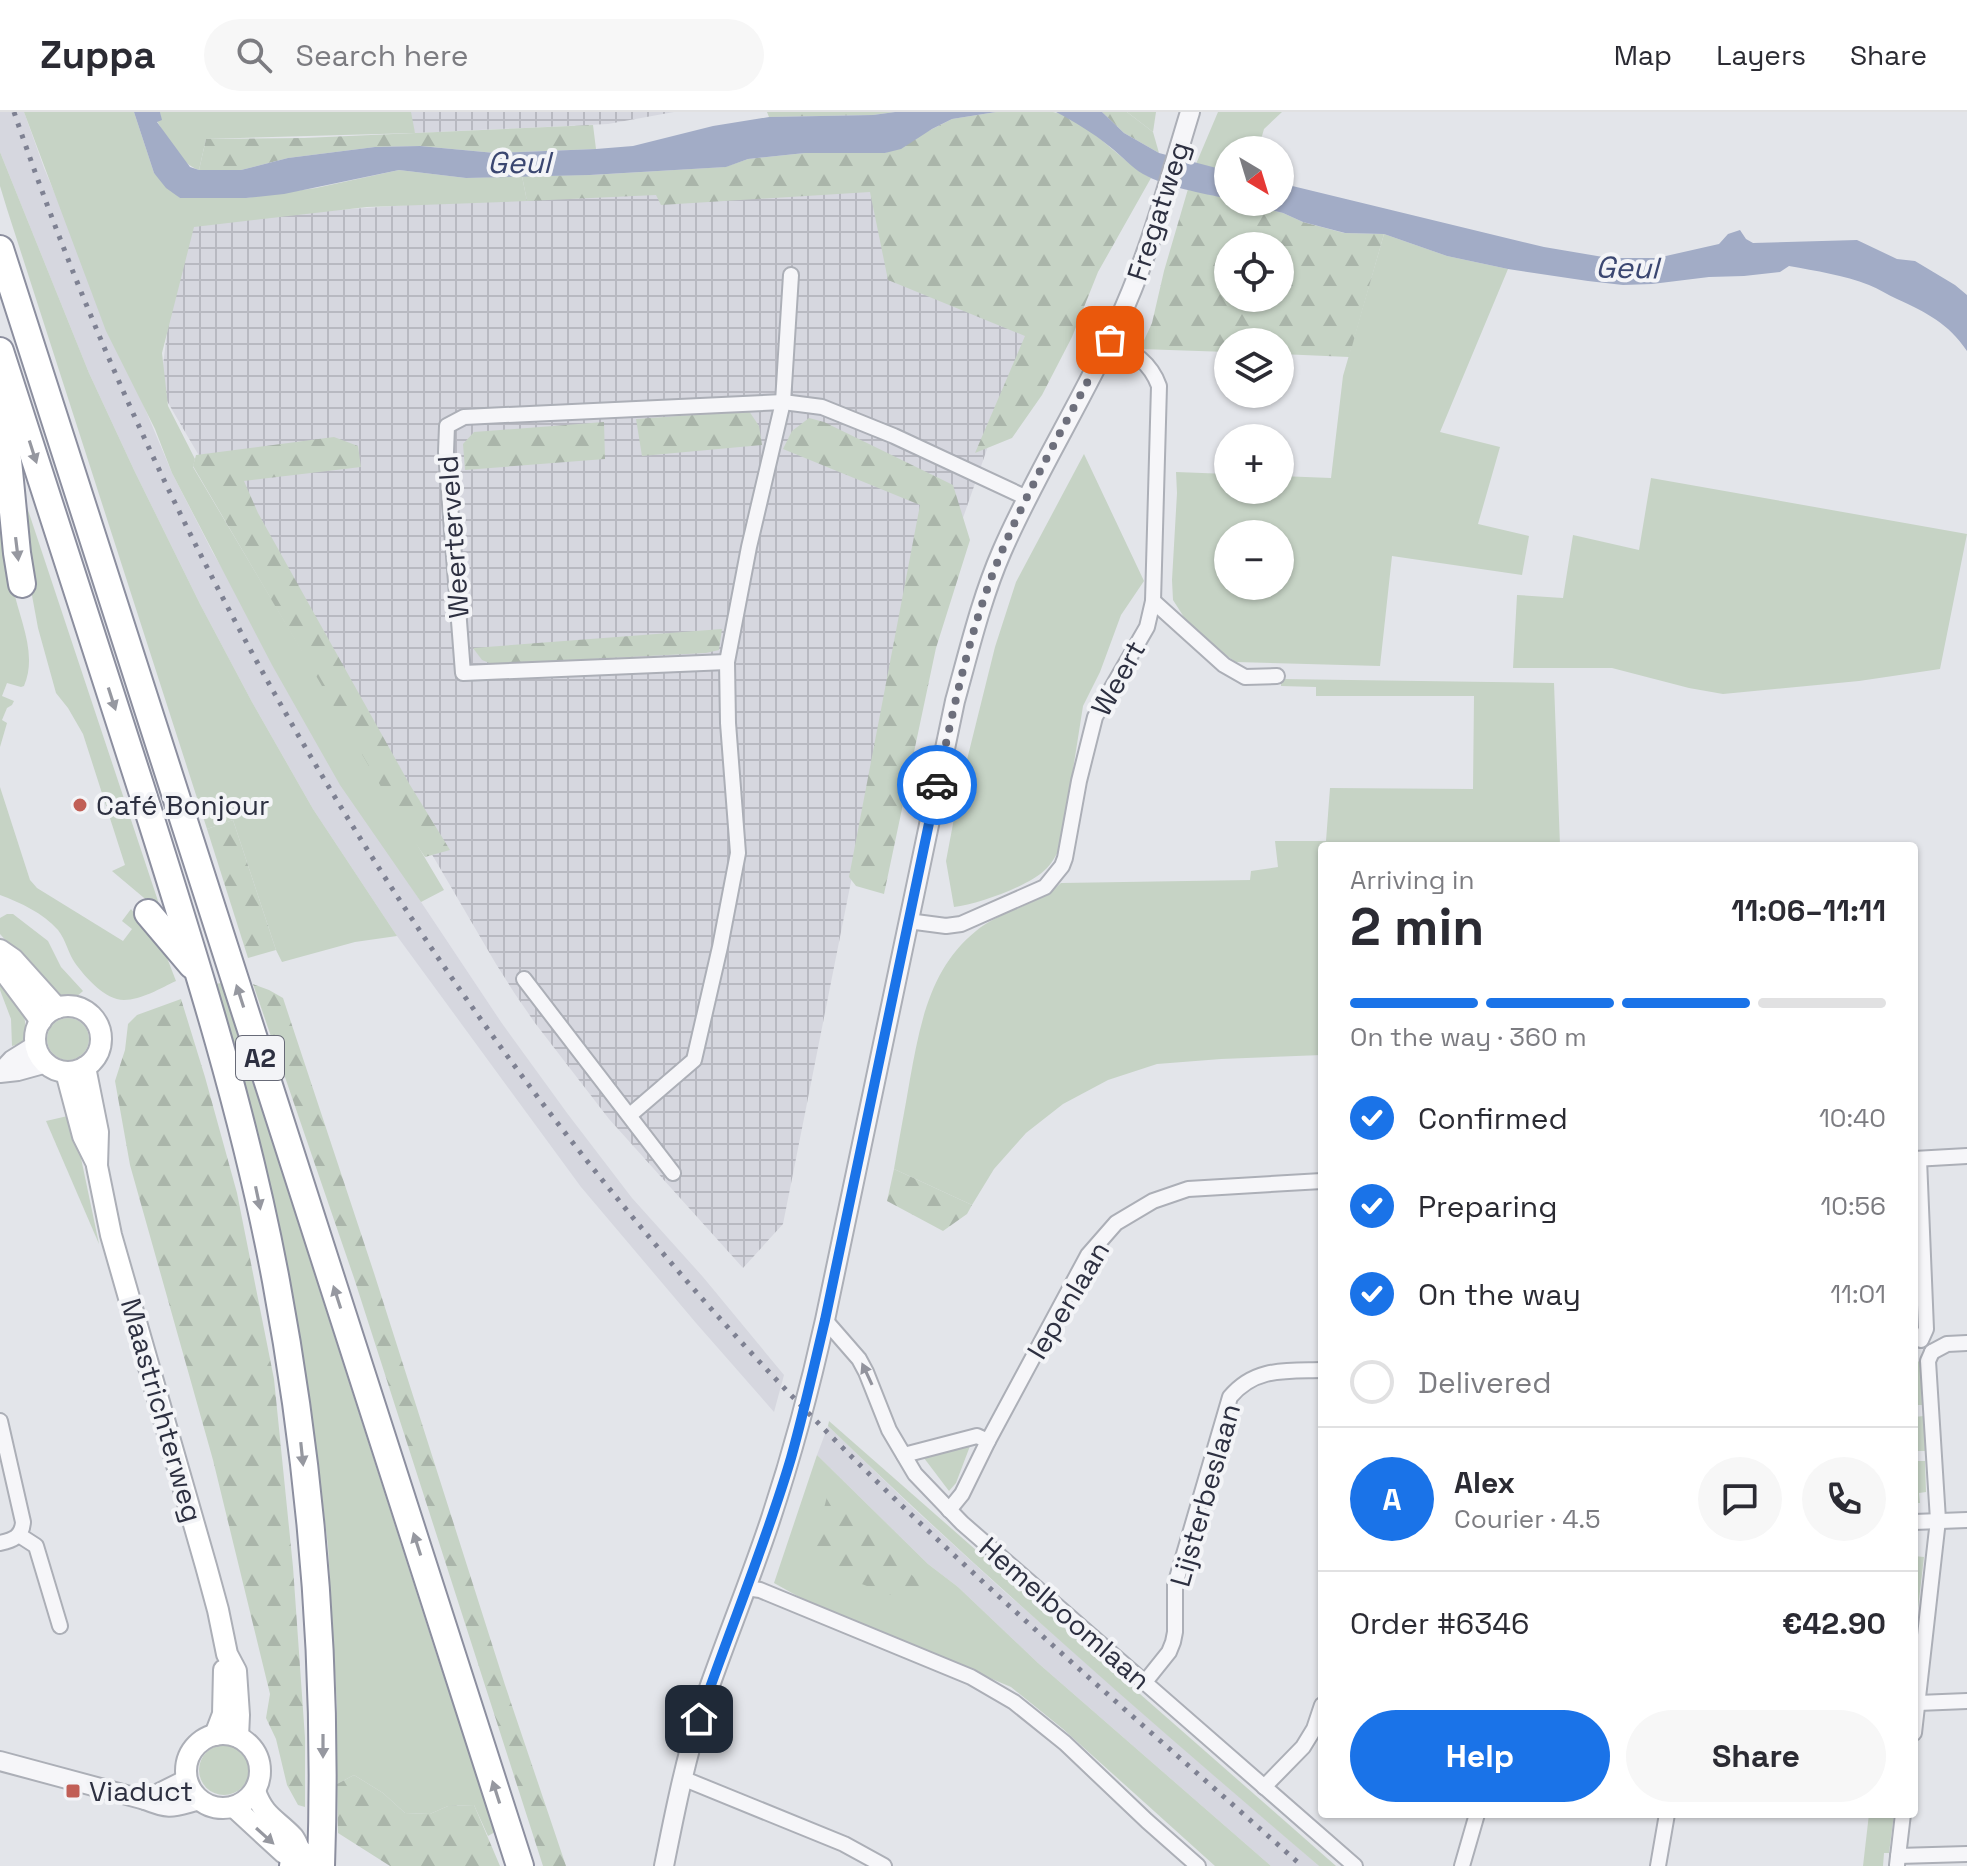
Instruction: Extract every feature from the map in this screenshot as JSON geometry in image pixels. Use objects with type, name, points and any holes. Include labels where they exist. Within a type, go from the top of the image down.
[{"type":"highway","name":"A2","points":[[0,249],[520,1866]]},
{"type":"highway","name":"A2","points":[[0,351],[201,976],[253,1175],[276,1280],[303,1458],[316,1598],[323,1803],[309,1863]]},
{"type":"highway","points":[[0,374],[22,584]]},
{"type":"highway","name":"A2","points":[[148,913],[201,976]]},
{"type":"main road","points":[[0,950],[13,959],[49,1014]]},
{"type":"main road","points":[[0,966],[49,1014]]},
{"type":"main road","points":[[67,1006],[83,1009],[92,1016],[101,1035],[99,1051],[93,1060],[75,1069],[56,1069],[41,1054],[36,1030],[49,1014],[67,1006]]},
{"type":"main road","name":"Maastrichterweg","points":[[75,1069],[83,1136],[97,1166],[111,1235],[210,1581],[227,1654],[236,1671],[238,1737]]},
{"type":"main road","name":"Maastrichterweg","points":[[215,1735],[223,1714],[227,1654]]},
{"type":"main road","points":[[225,1734],[238,1737],[251,1746],[258,1759],[260,1774],[255,1791],[234,1807],[215,1807],[192,1792],[187,1779],[187,1764],[193,1749],[204,1739],[225,1734]]},
{"type":"main road","points":[[255,1791],[261,1806],[273,1821],[295,1839],[309,1863]]},
{"type":"main road","points":[[234,1807],[284,1853],[309,1863]]},
{"type":"street","name":"Fregatweg","points":[[664,1866],[682,1778],[703,1705],[783,1482],[804,1408],[955,701],[976,625],[1001,552],[1110,340],[1137,278],[1190,112]]},
{"type":"street","points":[[630,1115],[694,1060],[720,947],[738,853],[728,723],[727,662],[749,547],[783,402],[791,275]]},
{"type":"street","name":"Weert","points":[[908,921],[946,926],[961,924],[1045,887],[1057,874],[1065,858],[1095,717],[1147,627],[1153,601],[1159,386],[1155,374],[1141,358],[1110,340]]},
{"type":"street","name":"Weerterveld","points":[[727,662],[463,673],[446,452],[447,426],[464,417],[783,402],[822,407],[894,436],[1027,498]]},
{"type":"street","points":[[1153,601],[1224,665],[1245,677],[1277,676]]},
{"type":"street","points":[[524,979],[673,1173]]},
{"type":"street","points":[[0,1072],[12,1060],[41,1054]]},
{"type":"street","points":[[1918,1159],[1967,1156]]},
{"type":"street","name":"Iepenlaan","points":[[949,1510],[962,1494],[1088,1255],[1116,1223],[1153,1201],[1188,1189],[1318,1181]]},
{"type":"street","points":[[1918,1193],[1926,1329],[1918,1341]]},
{"type":"street","name":"Hemelboomlaan","points":[[825,1320],[859,1359],[889,1430],[915,1474],[949,1510],[1355,1866]]},
{"type":"street","points":[[1918,1343],[1932,1352]]},
{"type":"street","points":[[1967,1343],[1947,1344],[1932,1352],[1928,1361],[1938,1520],[1918,1703],[1967,1701]]},
{"type":"street","name":"Lijsterbeslaan","points":[[1145,1682],[1169,1652],[1173,1642],[1175,1585],[1230,1397],[1241,1384],[1257,1376],[1318,1370]]},
{"type":"street","points":[[0,1421],[23,1522],[19,1535],[0,1543]]},
{"type":"street","points":[[904,1455],[977,1436],[988,1441]]},
{"type":"street","points":[[1918,1522],[1967,1520]]},
{"type":"street","points":[[19,1535],[36,1546],[60,1626]]},
{"type":"street","points":[[746,1588],[760,1590],[971,1677],[1014,1702],[1065,1743],[1198,1866]]},
{"type":"street","points":[[1264,1787],[1303,1747],[1318,1717]]},
{"type":"street","points":[[0,1761],[163,1807],[172,1808],[200,1800]]},
{"type":"street","points":[[682,1778],[844,1844],[884,1866]]},
{"type":"street","points":[[145,1800],[187,1779]]},
{"type":"street","points":[[1462,1866],[1476,1818]]},
{"type":"street","points":[[1658,1866],[1666,1818]]},
{"type":"street","points":[[1902,1818],[1897,1861],[1967,1854]]},
{"type":"shaded area","points":[[0,112],[24,112],[44,168],[172,473],[213,553],[411,887],[501,1022],[567,1113],[632,1198],[784,1375],[774,1412],[581,1187],[397,936],[313,809],[200,604],[89,373],[0,152]]},
{"type":"shaded area","points":[[406,112],[674,112],[608,124],[415,133]]},
{"type":"shaded area","points":[[722,183],[875,188],[1029,329],[871,781],[783,1224],[743,1268],[609,1119],[515,994],[160,389],[181,221]]},
{"type":"shaded area","points":[[828,1426],[1005,1592],[1319,1866],[1271,1866],[1038,1663],[958,1587],[928,1564],[817,1455]]},
{"type":"green space","points":[[24,112],[134,112],[154,173],[180,198],[246,198],[316,188],[399,170],[466,178],[522,176],[527,201],[367,207],[194,227],[162,353],[168,406],[195,459],[193,467],[444,890],[421,902],[340,785],[272,665],[172,473],[155,429],[106,331]]},
{"type":"green space","points":[[160,112],[411,112],[415,133],[206,139],[199,170],[186,162],[170,142],[157,121],[161,119]]},
{"type":"green space","points":[[767,112],[895,112],[769,117]]},
{"type":"green space","points":[[996,112],[1053,112],[1065,115],[1151,178],[1098,272],[1072,337],[1042,395],[1012,438],[975,453],[1025,336],[888,280],[870,192],[661,205],[656,195],[527,201],[522,176],[725,167],[748,159],[805,153],[885,153],[952,119]]},
{"type":"green space","points":[[1102,112],[1127,112],[1153,132],[1159,153],[1124,133]]},
{"type":"green space","points":[[1127,112],[1156,112],[1153,132]]},
{"type":"green space","points":[[1218,112],[1282,112],[1264,129],[1262,136],[1214,136],[1214,168],[1196,164]]},
{"type":"green space","points":[[593,125],[596,149],[495,153],[420,146],[375,147],[288,158],[241,170],[199,170],[206,139],[304,138]]},
{"type":"green space","points":[[0,152],[89,373],[200,604],[313,809],[397,936],[355,942],[282,962],[233,820],[207,829],[7,209],[0,186]]},
{"type":"green space","points":[[1188,189],[1214,196],[1214,216],[1290,216],[1344,233],[1384,234],[1349,357],[1294,355],[1294,328],[1214,328],[1214,352],[1140,349],[1152,323]]},
{"type":"green space","points":[[1384,234],[1447,256],[1508,269],[1440,432],[1500,447],[1478,524],[1529,536],[1522,575],[1392,556],[1380,666],[1236,662],[1209,644],[1189,625],[1173,600],[1176,472],[1214,473],[1214,504],[1294,504],[1294,477],[1331,478],[1343,376]]},
{"type":"green space","points":[[749,411],[759,426],[762,445],[642,456],[636,419]]},
{"type":"green space","points":[[809,418],[824,422],[953,485],[970,540],[936,648],[884,894],[856,886],[849,877],[920,505],[783,449],[792,431]]},
{"type":"green space","points":[[604,422],[605,459],[465,470],[463,444],[474,432]]},
{"type":"green space","points":[[334,437],[358,446],[361,467],[244,481],[258,513],[410,785],[450,850],[425,857],[193,466],[196,455]]},
{"type":"green space","points":[[1084,454],[1144,581],[1121,615],[1100,672],[1083,706],[1061,846],[1055,857],[1039,875],[1017,887],[954,907],[946,861],[959,792],[995,647],[1016,582]]},
{"type":"green space","points":[[1651,478],[1967,534],[1940,669],[1859,681],[1723,694],[1612,668],[1513,668],[1517,595],[1563,598],[1573,535],[1639,550]]},
{"type":"green space","points":[[25,501],[162,913],[112,871],[125,865],[83,734],[56,693],[38,628],[24,552]]},
{"type":"green space","points":[[0,505],[29,661],[24,686],[7,683],[2,696],[14,701],[2,720],[7,723],[0,747]]},
{"type":"green space","points":[[722,629],[719,650],[706,653],[492,664],[482,660],[473,648]]},
{"type":"green space","points":[[1281,679],[1554,683],[1560,842],[1318,842],[1318,1055],[1157,1064],[1108,1080],[1063,1104],[1026,1133],[994,1169],[972,1205],[894,1169],[918,1038],[930,998],[960,946],[986,924],[1042,897],[1061,883],[1250,880],[1251,871],[1278,867],[1275,841],[1326,841],[1330,788],[1473,789],[1474,696],[1316,696],[1316,687],[1281,686]]},
{"type":"green space","points":[[0,787],[30,880],[37,888],[123,941],[132,929],[122,921],[131,909],[164,950],[176,981],[137,998],[124,1000],[110,996],[96,987],[79,969],[61,934],[46,918],[0,895]]},
{"type":"green space","points":[[233,820],[276,950],[248,958],[207,829]]},
{"type":"green space","points":[[13,914],[48,941],[61,967],[83,991],[75,998],[55,994],[48,987],[0,934],[0,918]]},
{"type":"green space","points":[[221,983],[495,1832],[488,1836],[474,1805],[448,1806],[430,1814],[405,1813],[383,1793],[354,1775],[337,1784],[337,1706],[328,1546],[314,1432],[288,1271],[248,1096],[216,984]]},
{"type":"green space","points":[[0,984],[24,1017],[23,1043],[12,1046],[11,1019]]},
{"type":"green space","points":[[253,984],[283,998],[566,1866],[543,1866],[354,1278]]},
{"type":"green space","points":[[181,999],[237,1193],[274,1379],[293,1567],[305,1738],[305,1807],[298,1805],[287,1785],[276,1739],[266,1718],[270,1694],[213,1460],[130,1165],[115,1081],[125,1050],[128,1024],[137,1015]]},
{"type":"green space","points":[[68,1018],[83,1024],[89,1039],[83,1054],[68,1060],[53,1054],[47,1039],[53,1024]]},
{"type":"green space","points":[[72,1115],[99,1244],[46,1121]]},
{"type":"green space","points":[[894,1169],[972,1205],[967,1214],[943,1231],[887,1201]]},
{"type":"green space","points":[[1918,1361],[1920,1363],[1922,1405],[1918,1405]]},
{"type":"green space","points":[[1924,1416],[1925,1451],[1918,1451],[1918,1417]]},
{"type":"green space","points":[[829,1421],[1336,1866],[1319,1866],[1132,1704],[888,1483],[828,1426]]},
{"type":"green space","points":[[970,1446],[956,1483],[949,1491],[924,1458]]},
{"type":"green space","points":[[817,1455],[928,1564],[958,1587],[1038,1663],[1271,1866],[1215,1866],[1063,1729],[1011,1687],[801,1598],[774,1583]]},
{"type":"green space","points":[[1918,1461],[1925,1461],[1926,1492],[1919,1493],[1918,1503]]},
{"type":"green space","points":[[828,1493],[916,1579],[923,1588],[920,1604],[814,1566],[810,1561]]},
{"type":"green space","points":[[1918,1556],[1924,1557],[1918,1609]]},
{"type":"green space","points":[[224,1745],[242,1752],[249,1770],[242,1788],[224,1795],[206,1788],[199,1770],[206,1752]]},
{"type":"green space","points":[[354,1775],[383,1793],[405,1813],[430,1814],[448,1806],[474,1805],[500,1866],[390,1866],[338,1833],[337,1784]]},
{"type":"green space","points":[[1869,1818],[1893,1818],[1889,1853],[1884,1853],[1883,1866],[1863,1866]]},
{"type":"water","name":"Geul","points":[[134,112],[160,112],[162,120],[157,122],[190,167],[199,170],[241,170],[288,158],[375,147],[420,146],[495,153],[596,149],[633,146],[713,126],[769,117],[996,112],[952,119],[901,149],[885,153],[805,153],[748,159],[726,167],[590,175],[466,178],[399,170],[284,194],[246,198],[180,198],[166,188],[154,173]]},
{"type":"water","points":[[1056,112],[1102,112],[1124,133],[1159,153],[1214,167],[1214,196],[1152,179]]},
{"type":"water","name":"Geul","points":[[1294,186],[1544,247],[1609,258],[1657,258],[1719,244],[1728,234],[1740,230],[1753,243],[1857,240],[1897,259],[1915,261],[1967,295],[1967,351],[1952,333],[1927,314],[1869,285],[1789,266],[1780,272],[1623,285],[1508,269],[1447,256],[1384,234],[1345,233],[1290,216],[1294,216]]},
{"type":"railway","points":[[14,112],[79,286],[154,459],[239,628],[333,794],[435,954],[546,1108],[664,1255],[789,1393],[850,1455],[976,1576],[1302,1866]]},
{"type":"way so far","points":[[937,785],[955,701],[1001,552],[1110,340]]},
{"type":"place","name":"Café Bonjour","points":[[80,805]]},
{"type":"place","name":"Viaduct","points":[[73,1791]]},
{"type":"route","points":[[699,1719],[769,1524],[804,1408],[937,785]]}]
